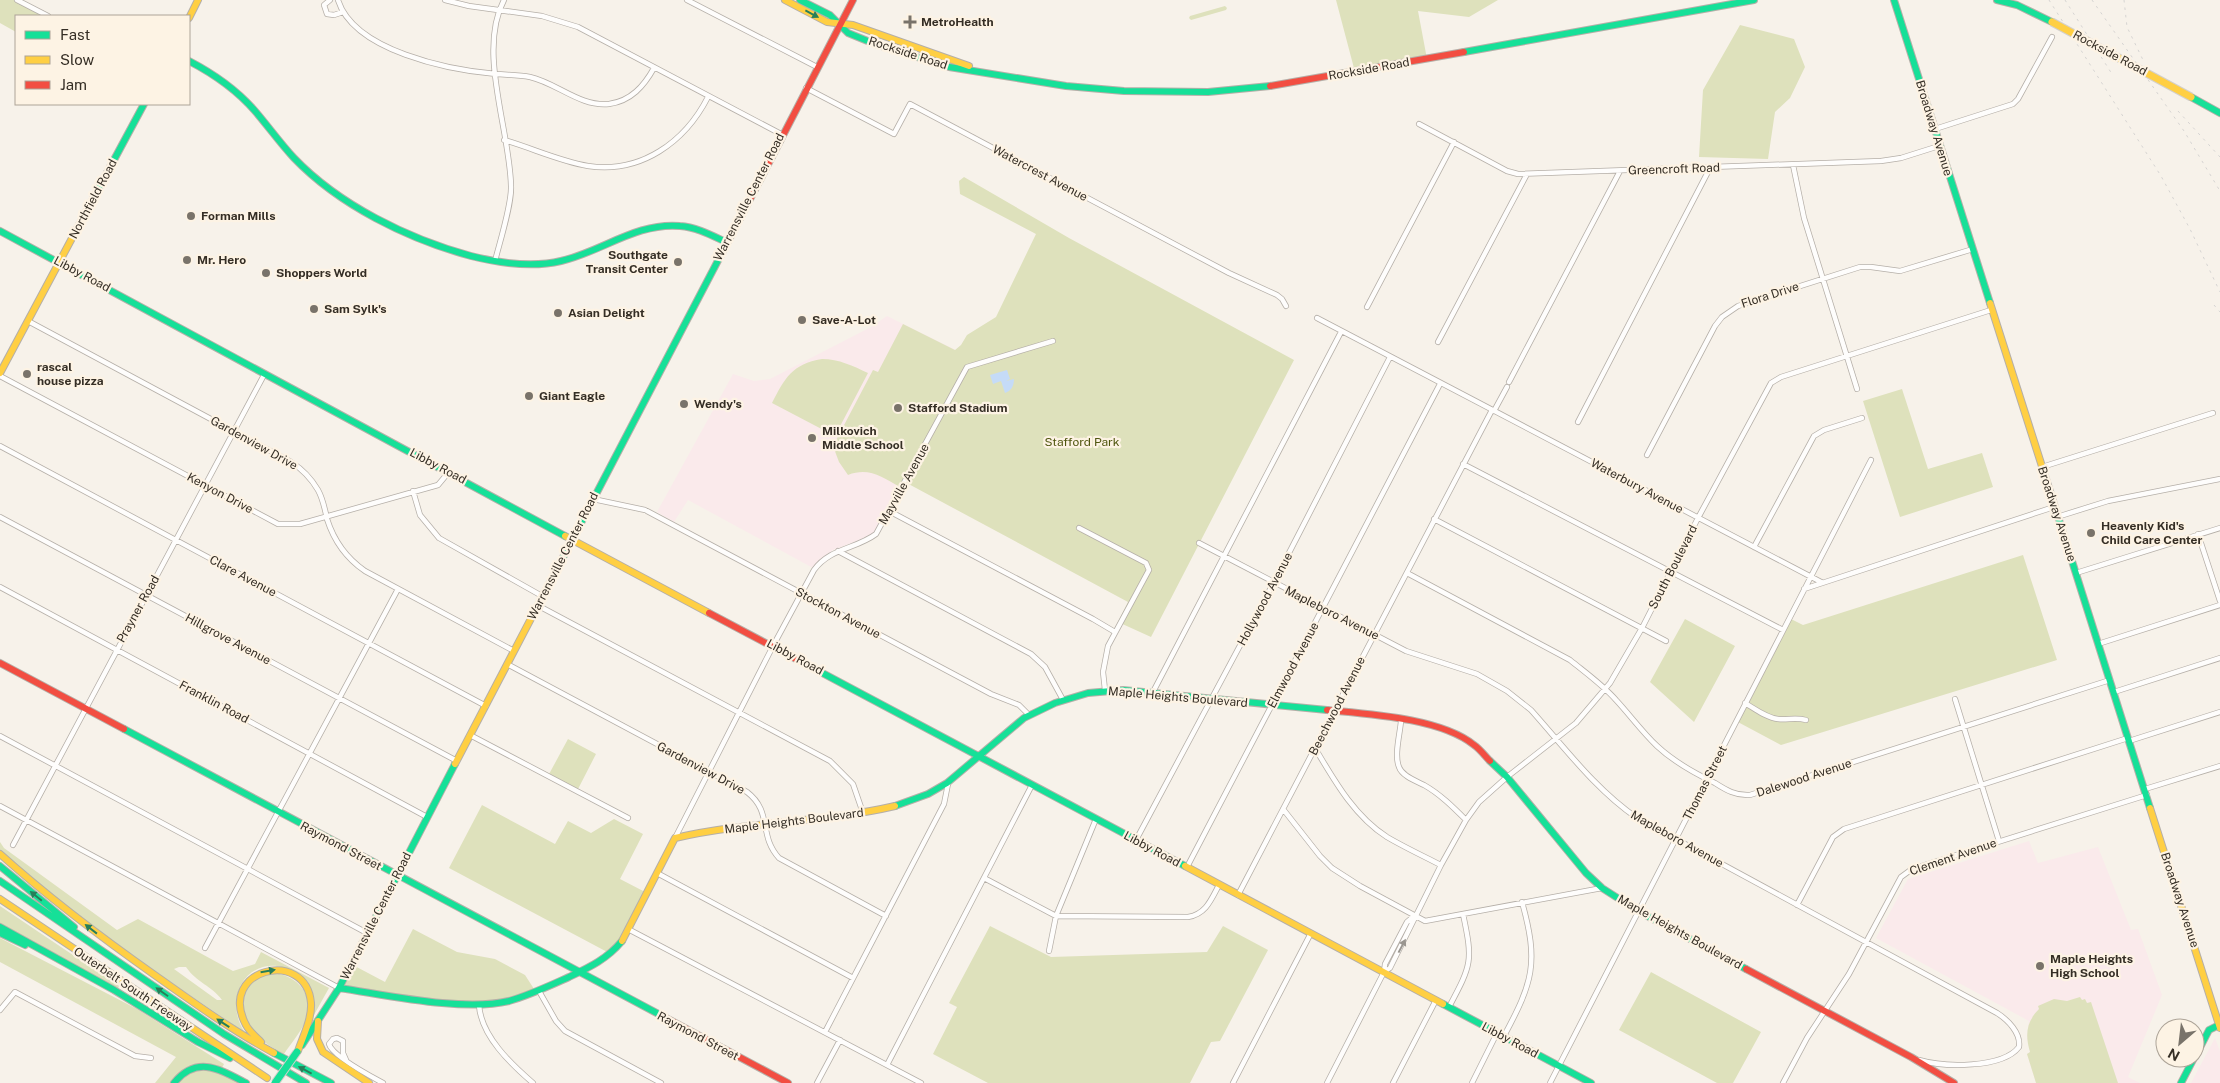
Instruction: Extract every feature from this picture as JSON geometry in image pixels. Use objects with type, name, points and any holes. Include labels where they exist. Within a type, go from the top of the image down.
[{"type":"main road","points":[[190,16],[198,0]]},
{"type":"main road","name":"Rockside Road","points":[[785,0],[827,22],[840,23]]},
{"type":"main road","name":"Rockside Road","points":[[800,0],[830,15],[848,32],[905,54],[949,67],[1066,86],[1112,91],[1173,92],[1238,90],[1345,74],[1754,0]]},
{"type":"main road","name":"Warrensville Center Road","points":[[276,1083],[339,988],[852,0]]},
{"type":"main road","name":"Broadway Avenue","points":[[1894,0],[2220,1026]]},
{"type":"main road","name":"Rockside Road","points":[[1997,0],[2052,22],[2220,113]]},
{"type":"main road","points":[[190,62],[220,78],[247,101],[300,164],[318,181],[346,200],[410,234],[477,257],[517,263],[560,262],[601,248],[638,230],[668,224],[700,229],[726,242]]},
{"type":"main road","name":"Northfield Road","points":[[0,374],[143,105]]},
{"type":"main road","name":"Libby Road","points":[[0,231],[264,375],[449,472],[1591,1083]]},
{"type":"main road","name":"Raymond Street","points":[[0,663],[788,1083]]},
{"type":"main road","name":"Maple Heights Boulevard","points":[[675,838],[700,832],[862,813],[900,804],[948,784],[995,740],[1028,714],[1062,698],[1105,690],[1153,692],[1334,711],[1438,727],[1473,744],[1507,777],[1586,873],[1602,888],[1638,911],[1911,1057],[1954,1083]]},
{"type":"main road","points":[[339,988],[422,1000],[479,1005],[508,1001],[539,991],[610,954],[628,929],[675,838]]},
{"type":"main road","points":[[0,854],[65,909],[162,981],[227,1026],[331,1083]]},
{"type":"main road","name":"Outerbelt South Freeway","points":[[0,866],[115,959]]},
{"type":"main road","name":"Outerbelt South Freeway","points":[[0,881],[235,1042],[306,1083]]},
{"type":"main road","name":"Outerbelt South Freeway","points":[[0,899],[267,1078]]},
{"type":"main road","name":"Outerbelt South Freeway","points":[[0,927],[136,1002],[198,1042],[276,1083]]},
{"type":"main road","points":[[0,933],[13,941],[47,953]]},
{"type":"main road","points":[[281,1056],[248,1031],[241,1019],[238,1008],[239,997],[245,985],[253,976],[267,970],[288,972],[301,981],[307,990],[310,1000],[310,1011],[298,1052]]},
{"type":"main road","points":[[318,1021],[318,1039],[323,1052],[369,1083]]},
{"type":"main road","points":[[2205,1038],[2209,1030],[2220,1026]]},
{"type":"main road","points":[[174,1083],[185,1071],[205,1066],[219,1069],[246,1083]]},
{"type":"main road","points":[[2182,1083],[2190,1068]]},
{"type":"street","points":[[330,0],[324,6],[327,14],[334,16],[343,12]]},
{"type":"street","points":[[338,0],[343,12],[352,24],[363,33],[411,57],[463,70],[530,77],[556,86],[584,101],[608,104],[632,96],[647,80],[654,68]]},
{"type":"street","points":[[445,0],[469,6],[542,16],[578,28],[781,134]]},
{"type":"street","points":[[495,261],[511,189],[493,41],[499,10],[504,0]]},
{"type":"street","points":[[687,0],[817,67]]},
{"type":"street","points":[[20,1],[46,15]]},
{"type":"street","points":[[1935,130],[2013,104],[2018,99],[2052,37]]},
{"type":"street","name":"Watercrest Avenue","points":[[806,88],[894,134],[910,104],[1229,273],[1277,295],[1286,306]]},
{"type":"street","points":[[504,140],[589,166],[628,164],[655,154],[680,136],[698,115],[708,97]]},
{"type":"street","name":"Greencroft Road","points":[[1420,124],[1507,171],[1527,174],[1881,161],[1901,158],[1939,146]]},
{"type":"street","points":[[1367,308],[1454,142]]},
{"type":"street","points":[[1793,165],[1804,218],[1857,390]]},
{"type":"street","points":[[1578,422],[1710,168]]},
{"type":"street","name":"Beechwood Avenue","points":[[1238,895],[1434,518],[1508,384],[1620,171]]},
{"type":"street","points":[[1438,342],[1527,174]]},
{"type":"street","name":"Flora Drive","points":[[1647,455],[1715,326],[1722,317],[1738,306],[1866,266],[1900,271],[1973,248]]},
{"type":"street","name":"South Boulevard","points":[[1326,1083],[1384,972],[1390,967],[1412,926],[1414,916],[1466,820],[1479,802],[1507,777],[1576,723],[1606,690],[1642,628],[1698,518],[1771,383],[1847,356],[1991,310]]},
{"type":"street","name":"Waterbury Avenue","points":[[1317,318],[1821,582]]},
{"type":"street","name":"Gardenview Drive","points":[[28,321],[300,468],[318,490],[335,540],[351,560],[365,571],[514,651]]},
{"type":"street","points":[[1153,692],[1341,332]]},
{"type":"street","name":"Mayville Avenue","points":[[675,838],[773,646],[801,593],[822,559],[838,550],[872,537],[880,528],[967,367],[1053,340]]},
{"type":"street","name":"Hollywood Avenue","points":[[1136,840],[1274,582],[1390,357]]},
{"type":"street","name":"Kenyon Drive","points":[[0,374],[278,524],[300,524],[438,485],[449,472]]},
{"type":"street","name":"Prayner Road","points":[[13,845],[264,375]]},
{"type":"street","name":"Elmwood Avenue","points":[[1187,867],[1440,384]]},
{"type":"street","points":[[2042,467],[2213,413]]},
{"type":"street","points":[[1754,547],[1814,436],[1824,430],[1862,418]]},
{"type":"street","name":"Clare Avenue","points":[[0,446],[486,706]]},
{"type":"street","name":"Thomas Street","points":[[1550,1083],[1871,460]]},
{"type":"street","points":[[1463,464],[1783,630]]},
{"type":"street","points":[[2057,517],[2108,501],[2220,479]]},
{"type":"street","points":[[413,491],[420,515],[439,538],[542,596]]},
{"type":"street","name":"Stockton Avenue","points":[[593,499],[646,511],[991,694],[1019,705],[1028,714]]},
{"type":"street","points":[[1804,589],[2054,507]]},
{"type":"street","points":[[889,511],[1115,632]]},
{"type":"street","name":"Hillgrove Avenue","points":[[0,517],[457,761]]},
{"type":"street","points":[[1434,518],[1666,641]]},
{"type":"street","points":[[1079,528],[1146,563],[1149,570],[1115,632],[1105,656],[1103,672],[1105,690]]},
{"type":"street","points":[[2076,573],[2220,528]]},
{"type":"street","points":[[2098,644],[2220,603],[2198,534]]},
{"type":"street","name":"Mapleboro Avenue","points":[[1199,543],[1406,651],[1477,674],[1490,681],[1519,700],[1610,798],[1637,818],[2003,1017],[2015,1030],[2020,1043],[2017,1050],[1982,1063],[1956,1066],[1934,1064],[1911,1057]]},
{"type":"street","points":[[838,550],[1030,654],[1045,667],[1062,698]]},
{"type":"street","name":"Dalewood Avenue","points":[[1407,573],[1570,660],[1606,690],[1657,746],[1680,765],[1734,793],[1750,795],[2110,680]]},
{"type":"street","name":"Franklin Road","points":[[0,587],[427,817]]},
{"type":"street","points":[[205,948],[398,589]]},
{"type":"street","points":[[537,605],[830,761],[853,784],[862,813]]},
{"type":"street","points":[[2114,692],[2220,658]]},
{"type":"street","name":"Gardenview Drive","points":[[507,664],[747,792],[756,799],[762,808],[770,848],[779,858],[886,916]]},
{"type":"street","points":[[1954,699],[1999,842]]},
{"type":"street","points":[[1745,703],[1778,719],[1798,718],[1806,720]]},
{"type":"street","points":[[1797,905],[1833,837],[1838,832],[1982,785],[2220,712]]},
{"type":"street","points":[[1401,721],[1399,769],[1446,801],[1466,820]]},
{"type":"street","points":[[470,735],[628,818]]},
{"type":"street","points":[[0,736],[367,933]]},
{"type":"street","points":[[1315,748],[1340,789],[1361,816],[1386,836],[1441,866]]},
{"type":"street","name":"Clement Avenue","points":[[1783,1083],[1807,1038],[1843,986],[1901,877],[1905,873],[2220,766]]},
{"type":"street","points":[[825,1032],[944,804],[948,784]]},
{"type":"street","points":[[887,1064],[1032,785]]},
{"type":"street","points":[[0,806],[339,988]]},
{"type":"street","points":[[1283,809],[1315,850],[1332,868],[1346,878],[1425,921],[1602,888]]},
{"type":"street","points":[[1050,952],[1056,916],[1096,819]]},
{"type":"street","points":[[657,874],[853,978]]},
{"type":"street","points":[[984,878],[1056,916],[1198,916],[1205,910],[1219,885]]},
{"type":"street","points":[[1472,1083],[1500,1035],[1521,1004],[1530,972],[1532,953],[1531,933],[1522,902]]},
{"type":"street","points":[[1450,1007],[1463,981],[1470,960],[1470,945],[1463,914]]},
{"type":"street","points":[[628,929],[921,1083]]},
{"type":"street","points":[[1233,1083],[1311,933]]},
{"type":"street","points":[[539,991],[556,1021],[566,1031],[661,1083]]},
{"type":"street","points":[[0,1010],[16,992],[135,1056],[151,1058]]},
{"type":"street","points":[[1393,1083],[1436,1000]]},
{"type":"street","points":[[479,1005],[485,1026],[496,1045],[520,1072],[533,1083]]},
{"type":"street","points":[[346,1060],[343,1054],[343,1041],[336,1038],[330,1041],[330,1048],[346,1060],[384,1083]]},
{"type":"street","points":[[817,1083],[840,1040]]},
{"type":"shaded area","name":"Milkovich Middle School","points":[[887,316],[970,357],[875,531],[870,536],[833,550],[813,568],[688,500],[674,522],[657,512],[733,374],[754,381],[770,379],[871,327]]},
{"type":"shaded area","name":"Maple Heights High School","points":[[2029,841],[2038,863],[2098,847],[2131,930],[2138,929],[2162,995],[2128,1077],[2140,1083],[2036,1083],[2027,1054],[2030,1052],[2027,1038],[2029,1021],[1876,938],[1908,879]]},
{"type":"shaded area","points":[[2215,1038],[2220,1051],[2220,1083],[2191,1083],[2199,1068],[2205,1068],[2205,1057]]},
{"type":"green space","points":[[0,0],[17,0],[45,14],[15,15],[15,31],[0,23]]},
{"type":"green space","points":[[1336,0],[1498,0],[1469,17],[1418,11],[1427,59],[1355,72]]},
{"type":"green space","points":[[1225,6],[1226,10],[1191,20],[1189,18],[1190,16]]},
{"type":"green space","points":[[1740,25],[1794,39],[1805,67],[1790,98],[1775,112],[1768,159],[1699,157],[1703,90]]},
{"type":"green space","name":"Stafford Park","points":[[964,177],[1069,238],[1294,360],[1151,637],[1118,622],[1128,602],[903,481],[900,487],[875,474],[862,472],[848,475],[839,462],[833,446],[873,370],[878,372],[903,324],[955,350],[961,345],[967,335],[996,317],[1036,234],[960,194],[959,181]]},
{"type":"green space","points":[[822,359],[851,365],[868,373],[836,434],[833,435],[772,403],[791,373],[803,364]]},
{"type":"green space","points":[[1902,389],[1928,469],[1982,453],[1993,487],[1900,517],[1863,401]]},
{"type":"green space","points":[[2023,555],[2057,660],[1781,745],[1736,721],[1789,618],[1803,625]]},
{"type":"green space","points":[[1685,619],[1735,646],[1694,722],[1650,682]]},
{"type":"green space","points":[[568,739],[596,754],[577,791],[548,776]]},
{"type":"green space","points":[[482,805],[555,844],[568,821],[591,833],[614,819],[643,834],[620,879],[647,893],[611,954],[449,868]]},
{"type":"green space","points":[[0,842],[4,848],[117,930],[138,919],[233,971],[255,964],[261,952],[329,988],[310,1022],[312,1014],[302,978],[277,966],[264,967],[254,971],[240,987],[237,998],[236,1009],[244,1031],[241,1030],[141,962],[94,927],[46,890],[0,850]],"holes":[[[186,967],[195,977],[222,1000],[217,1000],[174,969]]]},
{"type":"green space","points":[[0,906],[119,986],[118,989],[0,923]]},
{"type":"green space","points":[[990,926],[1051,957],[1207,952],[1223,926],[1268,950],[1220,1041],[1211,1042],[1190,1083],[988,1083],[933,1054],[957,1007],[949,1003]]},
{"type":"green space","points":[[413,929],[457,952],[495,959],[525,975],[536,992],[479,1005],[339,988],[351,964],[385,982]]},
{"type":"green space","points":[[0,938],[137,1009],[224,1064],[222,1068],[200,1064],[171,1083],[155,1083],[176,1057],[0,962]]},
{"type":"green space","points":[[1651,972],[1761,1032],[1733,1083],[1717,1083],[1619,1030]]},
{"type":"green space","points":[[270,973],[287,976],[294,980],[305,992],[308,1000],[305,1022],[284,1054],[257,1036],[244,1018],[243,1003],[246,991],[258,978]]},
{"type":"green space","points":[[2080,997],[2082,1000],[2085,999],[2087,1003],[2091,1002],[2118,1083],[2036,1083],[2027,1054],[2030,1052],[2027,1034],[2031,1019],[2039,1009],[2038,1006],[2054,999],[2067,1001]]},
{"type":"green space","points":[[211,1069],[239,1083],[177,1083],[192,1072]]},
{"type":"water","points":[[1007,370],[1010,379],[1006,381],[1014,379],[1014,382],[1010,390],[1005,393],[1001,381],[993,384],[990,375]]},
{"type":"railway","points":[[2049,0],[2161,176],[2190,229],[2220,292]]},
{"type":"railway","points":[[2065,0],[2112,74]]},
{"type":"railway","points":[[2092,0],[2184,131],[2220,191]]},
{"type":"railway","points":[[2124,0],[2127,27],[2144,62]]},
{"type":"railway","points":[[2178,111],[2220,157]]},
{"type":"railway","points":[[2214,305],[2220,312]]},
{"type":"traffic: fast","points":[[800,0],[830,15],[848,33],[875,44],[949,67],[1066,86],[1124,91],[1208,92],[1270,86]]},
{"type":"traffic: fast","points":[[1464,52],[1754,0]]},
{"type":"traffic: fast","points":[[1894,0],[1990,303]]},
{"type":"traffic: fast","points":[[1997,0],[2017,5],[2052,22]]},
{"type":"traffic: fast","points":[[190,62],[216,77],[240,96],[294,158],[332,191],[353,205],[399,230],[447,249],[493,261],[516,264],[550,263],[576,257],[634,233],[664,226],[692,228],[726,242]]},
{"type":"traffic: fast","points":[[2191,97],[2220,113]]},
{"type":"traffic: fast","points":[[94,197],[143,105]]},
{"type":"traffic: fast","points":[[559,565],[747,205]]},
{"type":"traffic: fast","points":[[0,231],[565,536]]},
{"type":"traffic: fast","points":[[2053,501],[2150,808]]},
{"type":"traffic: fast","points":[[813,668],[1185,866]]},
{"type":"traffic: fast","points":[[895,806],[928,794],[947,783],[1024,718],[1055,703],[1088,693],[1123,690],[1327,710]]},
{"type":"traffic: fast","points":[[124,729],[666,1018]]},
{"type":"traffic: fast","points":[[1490,761],[1507,777],[1586,873],[1602,888],[1638,911],[1746,969]]},
{"type":"traffic: fast","points":[[302,1045],[339,988],[455,764]]},
{"type":"traffic: fast","points":[[0,866],[74,927]]},
{"type":"traffic: fast","points":[[0,881],[224,1034],[306,1083]]},
{"type":"traffic: fast","points":[[0,927],[114,990],[198,1042],[230,1058]]},
{"type":"traffic: fast","points":[[0,933],[25,945]]},
{"type":"traffic: fast","points":[[339,988],[448,1004],[470,1005],[509,1001],[584,970],[604,958],[622,941]]},
{"type":"traffic: fast","points":[[1443,1004],[1591,1083]]},
{"type":"traffic: fast","points":[[2205,1038],[2209,1030],[2219,1025]]},
{"type":"traffic: fast","points":[[275,1083],[297,1052]]},
{"type":"traffic: fast","points":[[274,1053],[331,1083]]},
{"type":"traffic: fast","points":[[174,1083],[191,1069],[200,1067],[217,1069],[246,1083]]},
{"type":"traffic: fast","points":[[2181,1083],[2189,1068]]},
{"type":"traffic: slow","points":[[190,16],[198,0]]},
{"type":"traffic: slow","points":[[785,0],[827,22],[853,25],[969,66]]},
{"type":"traffic: slow","points":[[2052,22],[2191,97]]},
{"type":"traffic: slow","points":[[0,373],[94,197]]},
{"type":"traffic: slow","points":[[1990,303],[2053,501]]},
{"type":"traffic: slow","points":[[565,536],[709,613]]},
{"type":"traffic: slow","points":[[455,764],[559,565]]},
{"type":"traffic: slow","points":[[622,941],[675,838],[729,828],[840,816],[895,806]]},
{"type":"traffic: slow","points":[[2150,808],[2220,1028]]},
{"type":"traffic: slow","points":[[0,854],[57,902],[116,947],[214,1016],[274,1053]]},
{"type":"traffic: slow","points":[[1185,866],[1443,1004]]},
{"type":"traffic: slow","points":[[0,899],[267,1078]]},
{"type":"traffic: slow","points":[[261,1042],[246,1025],[240,1006],[243,990],[252,979],[265,972],[280,971],[295,975],[306,986],[311,1003],[309,1021],[298,1051]]},
{"type":"traffic: slow","points":[[318,1021],[317,1039],[323,1052],[369,1083]]},
{"type":"traffic: jam","points":[[747,205],[853,0]]},
{"type":"traffic: jam","points":[[1270,86],[1464,52]]},
{"type":"traffic: jam","points":[[709,613],[813,668]]},
{"type":"traffic: jam","points":[[0,663],[124,729]]},
{"type":"traffic: jam","points":[[1327,710],[1363,713],[1424,723],[1460,736],[1474,745],[1490,761]]},
{"type":"traffic: jam","points":[[1746,969],[1911,1057],[1954,1083]]},
{"type":"traffic: jam","points":[[666,1018],[788,1083]]},
{"type":"place","name":"MetroHealth","points":[[910,22]]},
{"type":"place","name":"Forman Mills","points":[[191,216]]},
{"type":"place","name":"Mr. Hero","points":[[187,260]]},
{"type":"place","name":"Southgate Transit Center","points":[[678,262]]},
{"type":"place","name":"Shoppers World","points":[[266,273]]},
{"type":"place","name":"Sam Sylk's","points":[[314,309]]},
{"type":"place","name":"Asian Delight","points":[[558,313]]},
{"type":"place","name":"Save-A-Lot","points":[[802,320]]},
{"type":"place","name":"rascal house pizza","points":[[27,374]]},
{"type":"place","name":"Giant Eagle","points":[[529,396]]},
{"type":"place","name":"Wendy's","points":[[684,404]]},
{"type":"place","name":"Stafford Stadium","points":[[898,408]]},
{"type":"place","name":"Milkovich Middle School","points":[[812,438]]},
{"type":"place","name":"Heavenly Kid's Child Care Center","points":[[2091,533]]},
{"type":"place","name":"Maple Heights High School","points":[[2040,966]]}]
